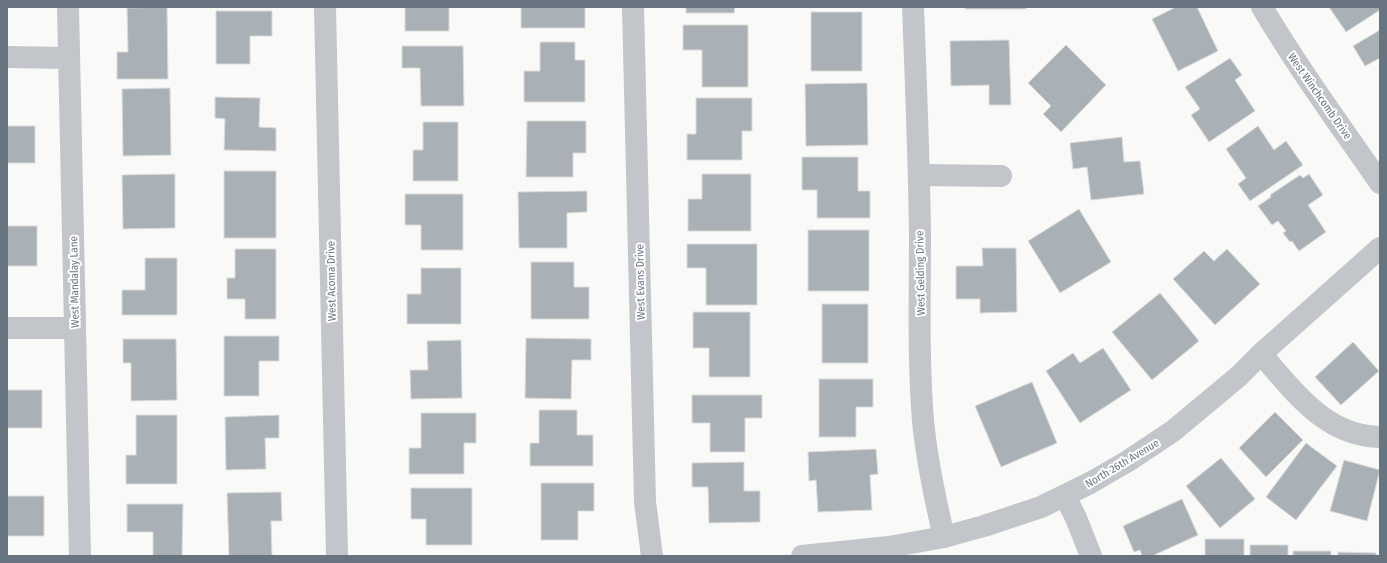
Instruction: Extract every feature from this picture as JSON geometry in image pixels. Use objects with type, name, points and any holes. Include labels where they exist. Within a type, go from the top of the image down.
[{"type":"street","name":"West Mandalay Lane","points":[[68,7],[80,556]]},
{"type":"street","name":"West Acoma Drive","points":[[325,7],[336,556]]},
{"type":"street","name":"West Evans Drive","points":[[634,7],[645,502],[652,556]]},
{"type":"street","name":"West Gelding Drive","points":[[913,7],[919,175],[921,384],[923,422],[936,504],[944,537]]},
{"type":"street","name":"West Winchcomb Drive","points":[[1262,7],[1276,32],[1380,183]]},
{"type":"street","points":[[7,57],[69,58]]},
{"type":"street","points":[[919,175],[1001,176]]},
{"type":"street","name":"North 26th Avenue","points":[[802,556],[889,547],[944,537],[1020,514],[1065,496],[1128,462],[1173,431],[1239,376],[1261,354],[1380,248]]},
{"type":"street","points":[[7,328],[75,328]]},
{"type":"street","points":[[1261,354],[1316,414],[1336,427],[1359,434],[1380,437]]},
{"type":"street","points":[[1065,496],[1076,518],[1091,556]]},
{"type":"building","points":[[167,7],[168,79],[117,79],[117,52],[128,52],[127,8]]},
{"type":"building","points":[[405,7],[449,7],[449,31],[405,31]]},
{"type":"building","points":[[521,7],[585,7],[585,28],[521,28]]},
{"type":"building","points":[[686,7],[735,7],[734,13],[686,13]]},
{"type":"building","points":[[965,7],[1026,7],[1026,9],[965,9]]},
{"type":"building","points":[[1176,7],[1197,7],[1218,51],[1178,71],[1152,19]]},
{"type":"building","points":[[1329,7],[1380,7],[1380,10],[1346,32]]},
{"type":"building","points":[[216,11],[272,11],[272,36],[250,36],[250,64],[216,64]]},
{"type":"building","points":[[811,12],[862,12],[862,71],[811,71]]},
{"type":"building","points":[[683,25],[748,25],[748,87],[702,87],[702,50],[683,50]]},
{"type":"building","points":[[1380,30],[1380,58],[1365,66],[1353,46]]},
{"type":"building","points":[[1009,40],[1011,105],[989,105],[989,85],[951,86],[950,41]]},
{"type":"building","points":[[540,42],[575,42],[575,60],[585,60],[585,102],[524,102],[524,71],[540,71]]},
{"type":"building","points":[[1066,45],[1106,85],[1061,132],[1043,114],[1051,106],[1028,83]]},
{"type":"building","points":[[402,46],[463,46],[464,106],[421,106],[420,68],[402,68]]},
{"type":"building","points":[[1230,58],[1242,75],[1235,80],[1255,111],[1209,142],[1191,115],[1200,109],[1185,87]]},
{"type":"building","points":[[867,83],[868,145],[806,146],[805,84]]},
{"type":"building","points":[[170,88],[171,155],[123,156],[122,89]]},
{"type":"building","points":[[215,97],[260,98],[259,127],[276,128],[276,151],[224,150],[225,119],[215,118]]},
{"type":"building","points":[[696,98],[752,98],[752,131],[742,131],[742,160],[687,160],[687,134],[696,134]]},
{"type":"building","points":[[527,121],[586,121],[586,153],[573,153],[573,177],[526,177]]},
{"type":"building","points":[[423,122],[458,122],[458,181],[413,181],[413,150],[423,150]]},
{"type":"building","points":[[7,126],[35,126],[35,163],[7,163]]},
{"type":"building","points":[[1258,126],[1274,150],[1286,141],[1303,165],[1250,201],[1238,184],[1246,178],[1226,149]]},
{"type":"building","points":[[1122,137],[1124,162],[1140,161],[1144,194],[1091,200],[1087,167],[1073,169],[1070,143]]},
{"type":"building","points":[[802,157],[858,157],[858,191],[870,191],[870,218],[817,218],[817,190],[802,190]]},
{"type":"building","points":[[224,171],[276,171],[276,238],[224,238]]},
{"type":"building","points":[[175,174],[175,228],[123,229],[122,175]]},
{"type":"building","points":[[702,174],[751,174],[751,231],[688,231],[688,199],[702,199]]},
{"type":"building","points":[[1309,174],[1323,195],[1308,205],[1326,232],[1299,251],[1292,241],[1290,242],[1283,233],[1286,231],[1278,221],[1272,225],[1258,206],[1271,197],[1270,195],[1300,175],[1303,178]]},
{"type":"building","points":[[587,191],[587,212],[567,213],[567,248],[519,248],[518,192]]},
{"type":"building","points":[[405,194],[463,194],[463,250],[421,250],[421,225],[405,225]]},
{"type":"building","points":[[1079,209],[1111,262],[1060,293],[1028,241]]},
{"type":"building","points":[[7,226],[37,226],[37,266],[7,266]]},
{"type":"building","points":[[808,230],[869,230],[869,291],[808,291]]},
{"type":"building","points":[[687,244],[757,244],[757,305],[706,305],[706,268],[687,268]]},
{"type":"building","points":[[982,248],[1016,248],[1017,312],[980,313],[980,299],[956,299],[956,266],[983,266]]},
{"type":"building","points":[[235,249],[276,249],[276,319],[245,319],[245,299],[227,299],[227,278],[235,278]]},
{"type":"building","points":[[1227,249],[1260,284],[1215,325],[1173,279],[1204,251],[1214,261]]},
{"type":"building","points":[[145,258],[177,258],[177,315],[122,315],[122,290],[145,290]]},
{"type":"building","points":[[531,262],[574,262],[574,287],[589,287],[589,319],[531,319]]},
{"type":"building","points":[[421,268],[461,268],[461,324],[407,324],[407,294],[421,294]]},
{"type":"building","points":[[1160,293],[1199,341],[1152,380],[1112,332]]},
{"type":"building","points":[[822,304],[868,304],[868,363],[822,363]]},
{"type":"building","points":[[693,312],[750,312],[750,377],[709,377],[709,348],[693,348]]},
{"type":"building","points":[[224,336],[279,336],[279,361],[259,361],[259,396],[224,396]]},
{"type":"building","points":[[526,338],[591,339],[591,360],[572,360],[571,399],[525,398]]},
{"type":"building","points":[[123,339],[176,339],[177,400],[131,401],[131,363],[123,363]]},
{"type":"building","points":[[461,340],[462,398],[411,399],[410,370],[428,370],[427,341]]},
{"type":"building","points":[[1353,342],[1379,371],[1341,405],[1315,377]]},
{"type":"building","points":[[1103,348],[1131,390],[1080,423],[1046,371],[1073,353],[1080,363]]},
{"type":"building","points":[[819,379],[873,379],[873,407],[856,407],[856,437],[819,437]]},
{"type":"building","points":[[1032,382],[1057,443],[1001,467],[975,406]]},
{"type":"building","points":[[7,390],[42,390],[42,428],[7,428]]},
{"type":"building","points":[[692,395],[762,395],[762,418],[745,418],[745,452],[710,452],[710,423],[692,423]]},
{"type":"building","points":[[539,410],[577,410],[577,435],[593,435],[593,466],[530,466],[530,443],[539,443]]},
{"type":"building","points":[[1275,412],[1303,440],[1266,477],[1239,448]]},
{"type":"building","points":[[421,413],[476,413],[476,443],[464,443],[464,474],[409,474],[409,448],[421,448]]},
{"type":"building","points":[[136,415],[177,415],[177,484],[126,484],[126,455],[136,455]]},
{"type":"building","points":[[279,415],[279,438],[265,438],[266,469],[226,470],[225,417]]},
{"type":"building","points":[[1306,443],[1337,466],[1296,520],[1266,497]]},
{"type":"building","points":[[876,449],[878,474],[870,475],[872,510],[818,512],[816,480],[809,481],[808,452]]},
{"type":"building","points":[[1221,458],[1255,499],[1220,528],[1186,486]]},
{"type":"building","points":[[1344,460],[1380,470],[1367,521],[1330,511]]},
{"type":"building","points":[[744,462],[744,491],[760,491],[760,522],[709,523],[708,487],[692,487],[692,463]]},
{"type":"building","points":[[541,483],[594,483],[594,511],[578,511],[578,540],[541,540]]},
{"type":"building","points":[[411,488],[472,488],[472,545],[426,545],[426,519],[411,519]]},
{"type":"building","points":[[281,492],[282,521],[271,521],[272,556],[229,556],[227,493]]},
{"type":"building","points":[[7,496],[44,496],[44,536],[7,536]]},
{"type":"building","points":[[1182,499],[1198,535],[1152,556],[1142,556],[1140,550],[1134,552],[1123,526]]},
{"type":"building","points":[[127,504],[183,504],[182,556],[153,556],[153,532],[127,532]]},
{"type":"building","points":[[1205,539],[1244,539],[1244,556],[1205,556]]},
{"type":"building","points":[[1250,545],[1288,545],[1288,556],[1250,556]]},
{"type":"building","points":[[1293,551],[1331,551],[1331,556],[1293,556]]},
{"type":"building","points":[[1338,552],[1376,553],[1376,556],[1338,556]]}]
